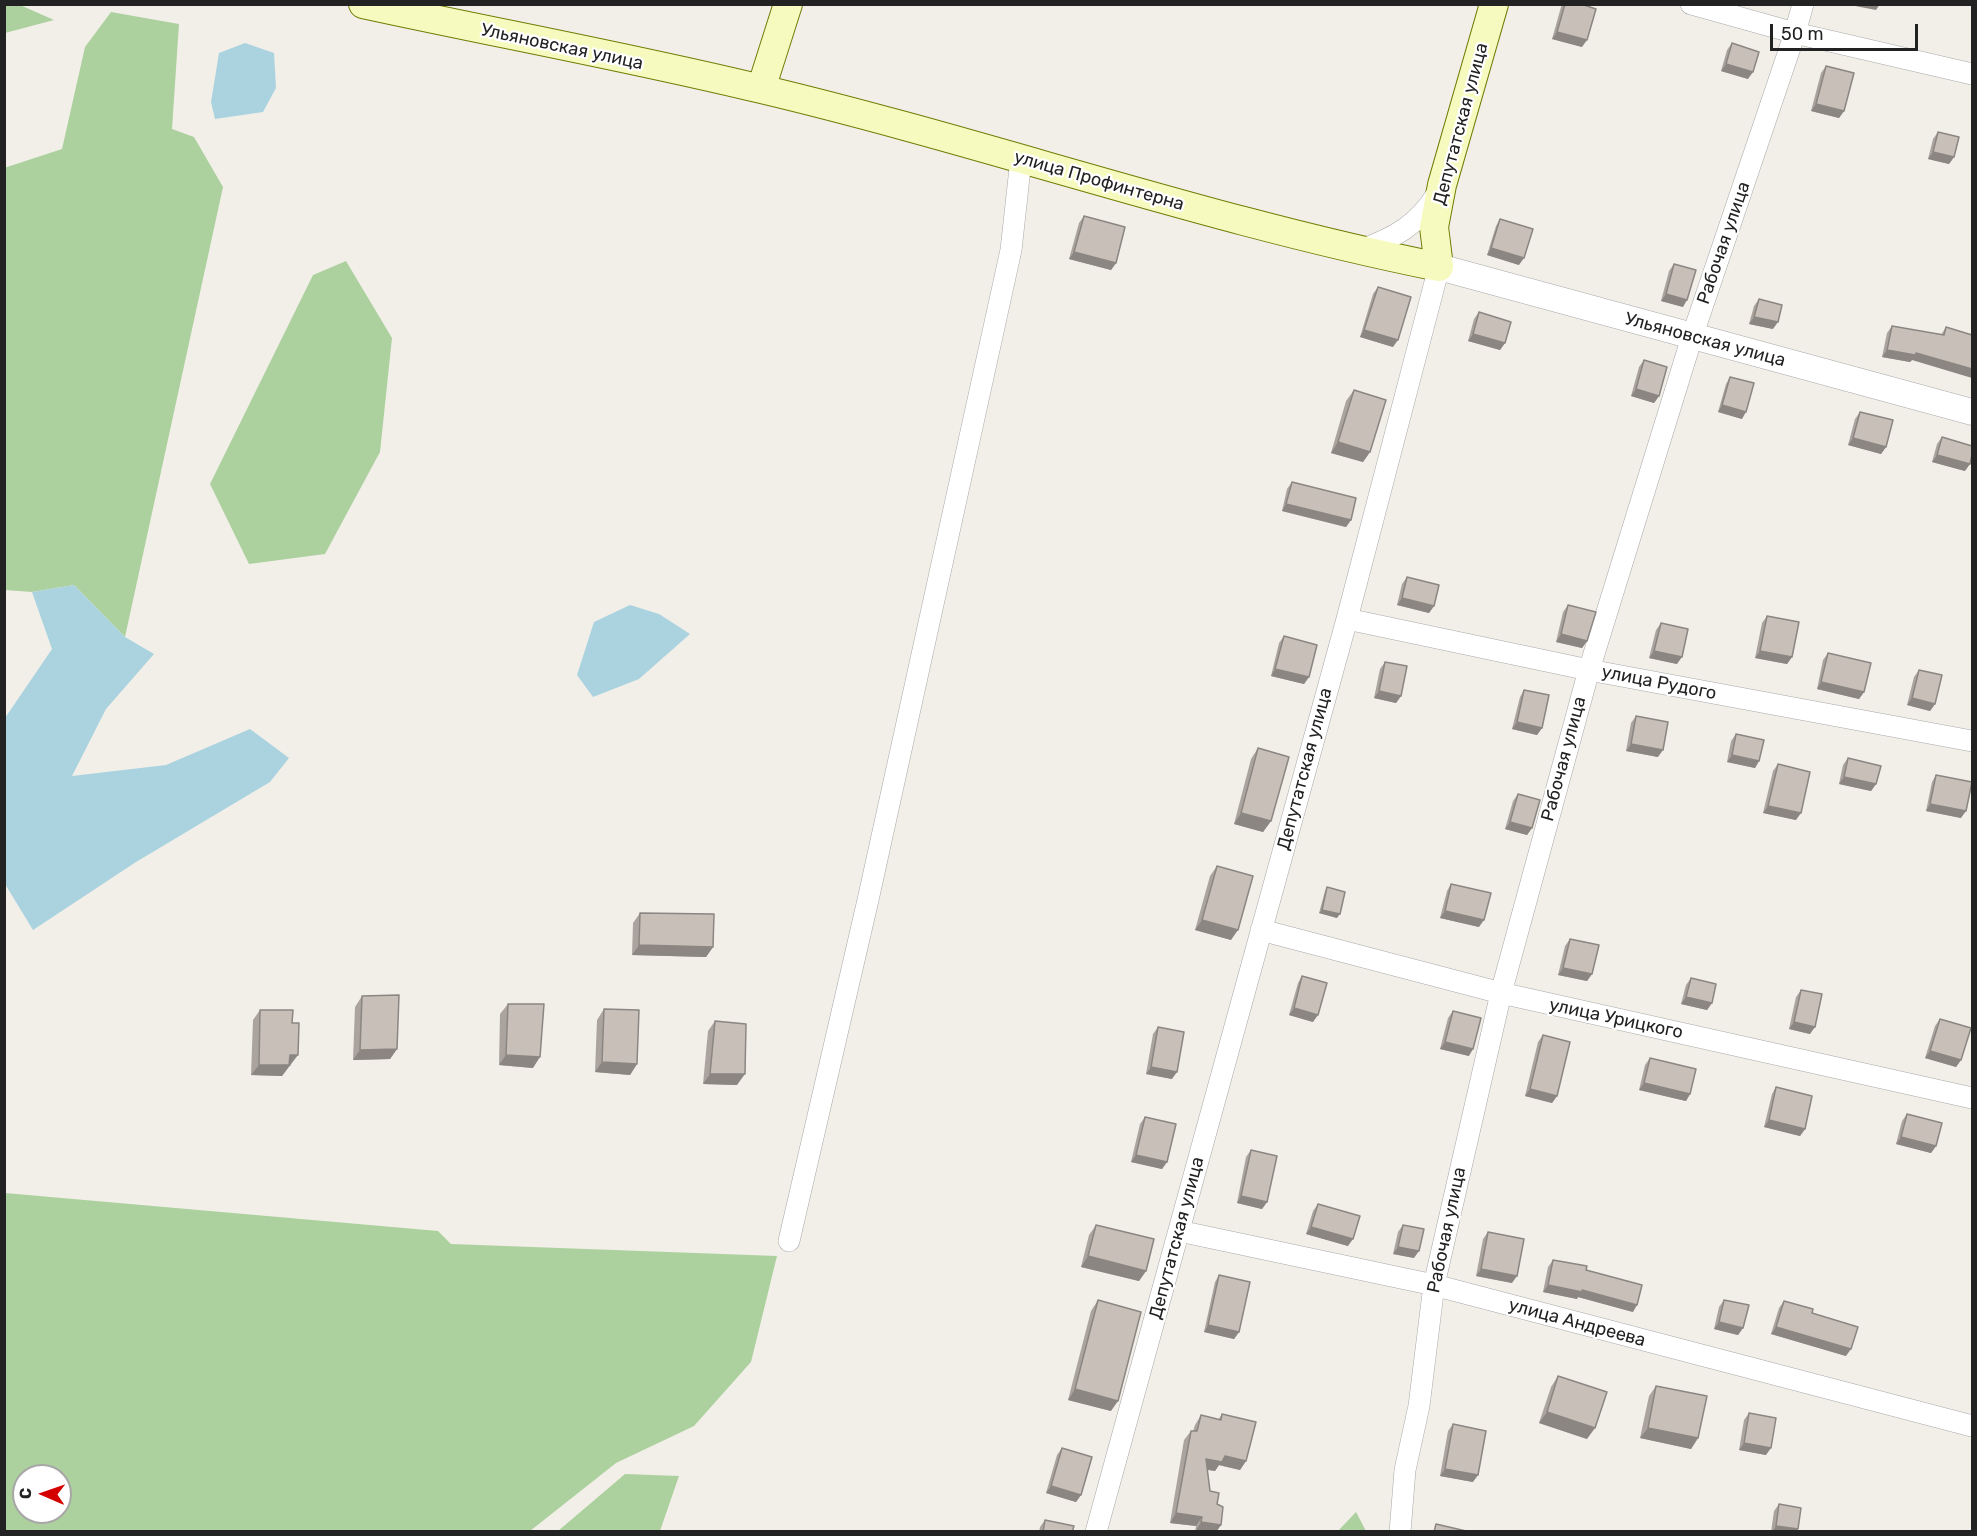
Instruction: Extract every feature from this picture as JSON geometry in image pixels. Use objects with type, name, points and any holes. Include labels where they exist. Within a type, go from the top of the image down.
[{"type":"main road","name":"Ульяновская улица","points":[[363,4],[761,89]]},
{"type":"main road","points":[[761,89],[788,4]]},
{"type":"main road","name":"Депутатская улица","points":[[1439,267],[1434,227],[1442,185],[1494,4]]},
{"type":"main road","name":"улица Профинтерна","points":[[761,89],[1214,214],[1359,251],[1439,267]]},
{"type":"street","points":[[1690,4],[1795,33],[1972,74]]},
{"type":"street","name":"Рабочая улица","points":[[1400,1532],[1405,1470],[1419,1406],[1434,1285],[1501,993],[1589,670],[1692,337],[1803,4]]},
{"type":"street","points":[[789,1241],[866,911],[1011,250],[1021,159]]},
{"type":"street","points":[[1359,251],[1388,240],[1409,227],[1426,212],[1442,185]]},
{"type":"street","name":"Ульяновская улица","points":[[1439,267],[1972,412]]},
{"type":"street","name":"Депутатская улица","points":[[1096,1532],[1347,619],[1439,267]]},
{"type":"street","name":"улица Рудого","points":[[1347,619],[1589,670],[1972,741]]},
{"type":"street","name":"улица Урицкого","points":[[1261,930],[1501,993],[1972,1098]]},
{"type":"street","name":"улица Андреева","points":[[1179,1231],[1434,1285],[1972,1426]]},
{"type":"green space","points":[[5,4],[20,5],[54,20],[5,33]]},
{"type":"green space","points":[[111,12],[179,24],[172,129],[194,137],[223,187],[125,637],[74,585],[32,592],[5,590],[4,168],[62,149],[85,47]]},
{"type":"green space","points":[[346,261],[392,338],[380,452],[325,554],[249,564],[210,484],[313,275]]},
{"type":"green space","points":[[5,1193],[438,1231],[451,1244],[777,1256],[751,1362],[694,1426],[616,1463],[530,1531],[5,1531]]},
{"type":"green space","points":[[625,1474],[679,1476],[660,1531],[558,1531]]},
{"type":"green space","points":[[1356,1512],[1366,1531],[1338,1531]]},
{"type":"water","points":[[245,43],[274,53],[276,88],[263,112],[215,119],[211,102],[219,53]]},
{"type":"water","points":[[74,585],[125,637],[154,654],[106,709],[72,776],[166,765],[250,729],[289,758],[270,782],[136,862],[33,930],[5,884],[5,718],[52,649],[32,592]]},
{"type":"water","points":[[630,605],[659,614],[690,634],[639,679],[593,697],[577,675],[594,622]]},
{"type":"building","points":[[1565,4],[1581,4],[1596,9],[1587,40],[1557,32]]},
{"type":"building","points":[[1732,43],[1759,52],[1753,72],[1726,64]]},
{"type":"building","points":[[1826,66],[1854,73],[1844,111],[1816,104]]},
{"type":"building","points":[[1938,132],[1959,137],[1954,157],[1933,152]]},
{"type":"building","points":[[1084,216],[1125,227],[1116,263],[1074,252]]},
{"type":"building","points":[[1500,219],[1533,229],[1524,258],[1491,248]]},
{"type":"building","points":[[1674,264],[1696,270],[1687,300],[1666,294]]},
{"type":"building","points":[[1378,287],[1411,297],[1398,340],[1364,330]]},
{"type":"building","points":[[1759,299],[1782,305],[1778,322],[1754,317]]},
{"type":"building","points":[[1479,312],[1511,322],[1505,343],[1473,334]]},
{"type":"building","points":[[1892,326],[1944,335],[1946,327],[1972,335],[1972,369],[1916,353],[1915,355],[1887,350]]},
{"type":"building","points":[[1644,360],[1667,367],[1659,396],[1636,389]]},
{"type":"building","points":[[1730,377],[1754,383],[1746,412],[1722,405]]},
{"type":"building","points":[[1354,390],[1386,400],[1370,452],[1338,442]]},
{"type":"building","points":[[1860,412],[1893,420],[1886,447],[1853,438]]},
{"type":"building","points":[[1942,437],[1972,446],[1970,464],[1937,455]]},
{"type":"building","points":[[1292,482],[1356,498],[1351,520],[1286,504]]},
{"type":"building","points":[[1407,577],[1439,585],[1434,606],[1402,598]]},
{"type":"building","points":[[1568,605],[1596,612],[1587,641],[1561,634]]},
{"type":"building","points":[[1767,616],[1799,622],[1792,657],[1760,651]]},
{"type":"building","points":[[1661,623],[1688,629],[1682,657],[1654,651]]},
{"type":"building","points":[[1284,636],[1317,645],[1309,677],[1275,669]]},
{"type":"building","points":[[1828,653],[1871,663],[1864,692],[1821,682]]},
{"type":"building","points":[[1385,662],[1407,666],[1401,696],[1379,691]]},
{"type":"building","points":[[1919,670],[1942,675],[1935,704],[1912,698]]},
{"type":"building","points":[[1524,690],[1549,695],[1542,728],[1517,722]]},
{"type":"building","points":[[1636,716],[1668,722],[1663,750],[1631,744]]},
{"type":"building","points":[[1736,734],[1764,740],[1759,761],[1732,755]]},
{"type":"building","points":[[1258,748],[1289,757],[1271,821],[1241,813]]},
{"type":"building","points":[[1848,758],[1881,766],[1876,784],[1844,777]]},
{"type":"building","points":[[1778,764],[1810,772],[1801,813],[1768,806]]},
{"type":"building","points":[[1936,775],[1972,782],[1966,811],[1930,804]]},
{"type":"building","points":[[1518,794],[1540,800],[1532,828],[1510,822]]},
{"type":"building","points":[[1217,866],[1253,876],[1238,930],[1202,920]]},
{"type":"building","points":[[1451,884],[1491,893],[1484,920],[1445,911]]},
{"type":"building","points":[[1327,887],[1345,892],[1340,914],[1322,910]]},
{"type":"building","points":[[640,913],[714,914],[713,947],[639,945]]},
{"type":"building","points":[[1570,939],[1599,945],[1592,974],[1563,968]]},
{"type":"building","points":[[1302,976],[1327,983],[1318,1015],[1294,1008]]},
{"type":"building","points":[[1691,978],[1716,984],[1712,1003],[1686,997]]},
{"type":"building","points":[[1801,990],[1822,994],[1815,1027],[1794,1022]]},
{"type":"building","points":[[399,995],[397,1049],[360,1050],[362,996]]},
{"type":"building","points":[[508,1004],[544,1004],[540,1057],[506,1055]]},
{"type":"building","points":[[604,1009],[639,1010],[637,1064],[602,1062]]},
{"type":"building","points":[[260,1010],[293,1010],[292,1023],[299,1023],[298,1055],[290,1055],[289,1065],[259,1065]]},
{"type":"building","points":[[1453,1011],[1481,1018],[1473,1049],[1445,1042]]},
{"type":"building","points":[[1940,1019],[1971,1028],[1961,1060],[1930,1051]]},
{"type":"building","points":[[715,1021],[746,1024],[745,1074],[710,1074]]},
{"type":"building","points":[[1158,1027],[1184,1032],[1177,1072],[1151,1067]]},
{"type":"building","points":[[1543,1035],[1570,1042],[1557,1096],[1530,1089]]},
{"type":"building","points":[[1650,1058],[1696,1069],[1690,1094],[1644,1083]]},
{"type":"building","points":[[1776,1087],[1812,1096],[1805,1129],[1769,1120]]},
{"type":"building","points":[[1907,1114],[1942,1123],[1936,1146],[1901,1137]]},
{"type":"building","points":[[1145,1117],[1176,1124],[1167,1162],[1136,1155]]},
{"type":"building","points":[[1251,1150],[1277,1156],[1267,1202],[1241,1196]]},
{"type":"building","points":[[1318,1204],[1360,1216],[1353,1239],[1311,1227]]},
{"type":"building","points":[[1096,1225],[1154,1239],[1146,1271],[1088,1256]]},
{"type":"building","points":[[1403,1225],[1424,1229],[1419,1251],[1398,1247]]},
{"type":"building","points":[[1488,1232],[1524,1239],[1517,1276],[1481,1269]]},
{"type":"building","points":[[1553,1260],[1587,1266],[1586,1270],[1642,1285],[1637,1305],[1582,1290],[1582,1292],[1548,1285]]},
{"type":"building","points":[[1219,1275],[1250,1282],[1239,1332],[1208,1325]]},
{"type":"building","points":[[1098,1300],[1141,1312],[1118,1401],[1075,1389]]},
{"type":"building","points":[[1724,1300],[1749,1305],[1743,1328],[1719,1322]]},
{"type":"building","points":[[1784,1301],[1813,1309],[1812,1313],[1858,1327],[1851,1349],[1776,1327]]},
{"type":"building","points":[[1558,1376],[1607,1392],[1595,1428],[1547,1412]]},
{"type":"building","points":[[1656,1386],[1707,1396],[1698,1438],[1648,1428]]},
{"type":"building","points":[[1749,1413],[1776,1418],[1771,1448],[1744,1443]]},
{"type":"building","points":[[1222,1414],[1256,1422],[1246,1461],[1225,1456],[1222,1462],[1206,1459],[1210,1491],[1219,1493],[1217,1504],[1223,1507],[1221,1525],[1201,1522],[1202,1517],[1176,1513],[1191,1431],[1197,1431],[1201,1415],[1221,1420]]},
{"type":"building","points":[[1453,1424],[1486,1431],[1478,1475],[1445,1469]]},
{"type":"building","points":[[1062,1448],[1092,1457],[1081,1495],[1051,1486]]},
{"type":"building","points":[[1779,1504],[1801,1508],[1798,1529],[1776,1526]]},
{"type":"building","points":[[1045,1520],[1074,1526],[1072,1532],[1043,1532]]},
{"type":"building","points":[[1436,1524],[1466,1531],[1434,1532]]}]
